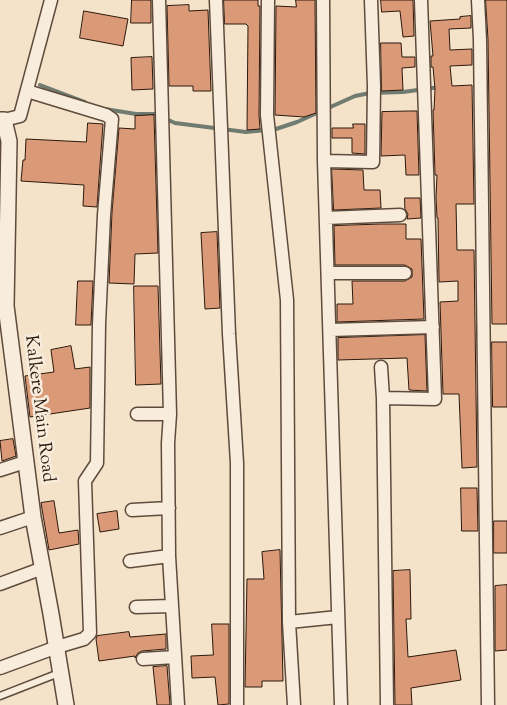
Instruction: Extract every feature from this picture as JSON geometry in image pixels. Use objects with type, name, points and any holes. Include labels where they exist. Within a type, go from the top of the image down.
[{"type":"street","points":[[2,120],[20,116],[51,0]]},
{"type":"street","points":[[159,0],[170,414],[168,443],[169,556],[178,705]]},
{"type":"street","points":[[216,0],[229,334],[237,463],[238,705]]},
{"type":"street","points":[[268,0],[267,116],[287,300],[289,622],[294,705]]},
{"type":"street","points":[[323,0],[324,161],[341,705]]},
{"type":"street","points":[[324,161],[373,162],[374,86],[371,0]]},
{"type":"street","points":[[383,398],[435,399],[421,0]]},
{"type":"street","points":[[478,0],[488,705]]},
{"type":"street","points":[[0,668],[56,647],[84,639],[90,633],[85,481],[97,463],[99,324],[112,119],[106,115],[27,90]]},
{"type":"street","name":"Kalkere Main Road","points":[[2,120],[9,141],[4,222],[3,306],[33,518],[64,703]]},
{"type":"street","points":[[326,218],[400,215]]},
{"type":"street","points":[[328,274],[406,272]]},
{"type":"street","points":[[330,330],[433,327]]},
{"type":"street","points":[[380,367],[383,398],[387,705]]},
{"type":"street","points":[[137,414],[170,414]]},
{"type":"street","points":[[0,470],[25,462]]},
{"type":"street","points":[[132,510],[169,508]]},
{"type":"street","points":[[0,528],[33,518]]},
{"type":"street","points":[[130,561],[169,556]]},
{"type":"street","points":[[0,584],[42,568]]},
{"type":"street","points":[[136,607],[171,606]]},
{"type":"street","points":[[289,622],[338,617]]},
{"type":"street","points":[[143,659],[175,656]]},
{"type":"lane","points":[[0,696],[60,672]]},
{"type":"building","points":[[132,0],[151,0],[151,23],[131,23]]},
{"type":"building","points":[[224,0],[258,0],[258,6],[260,6],[260,129],[247,130],[248,26],[246,24],[225,24]]},
{"type":"building","points":[[296,0],[315,0],[316,113],[304,117],[275,115],[276,6],[296,7]]},
{"type":"building","points":[[381,0],[413,0],[414,36],[403,37],[400,11],[382,12]]},
{"type":"building","points":[[486,0],[507,0],[507,324],[492,324]]},
{"type":"building","points":[[189,5],[189,11],[208,10],[211,91],[193,91],[193,86],[169,86],[167,6]]},
{"type":"building","points":[[84,11],[128,19],[123,46],[80,38]]},
{"type":"building","points":[[471,16],[471,28],[449,29],[450,50],[472,49],[472,65],[450,66],[452,86],[472,85],[474,204],[456,204],[457,250],[474,250],[477,467],[462,468],[459,394],[443,394],[440,302],[458,301],[458,281],[439,282],[437,175],[435,175],[433,110],[435,89],[433,67],[431,67],[431,56],[433,56],[430,21],[460,19],[460,17]]},
{"type":"building","points":[[381,43],[401,43],[402,57],[415,57],[415,67],[402,68],[403,90],[382,91]]},
{"type":"building","points":[[152,57],[153,89],[132,90],[131,58]]},
{"type":"building","points":[[417,111],[419,175],[406,175],[405,155],[381,156],[382,112]]},
{"type":"building","points":[[154,115],[158,253],[135,254],[134,284],[109,283],[112,212],[119,128],[135,129],[135,116]]},
{"type":"building","points":[[88,123],[103,124],[97,207],[83,206],[84,185],[21,181],[26,139],[86,142]]},
{"type":"building","points":[[353,124],[365,124],[365,154],[352,153],[352,138],[332,138],[332,128],[353,128]]},
{"type":"building","points":[[332,169],[363,170],[364,190],[380,190],[381,208],[334,210]]},
{"type":"building","points":[[405,198],[420,198],[421,218],[407,219]]},
{"type":"building","points":[[406,224],[406,239],[421,239],[424,319],[337,322],[337,304],[353,304],[352,281],[405,281],[412,277],[412,269],[405,265],[335,265],[334,226]]},
{"type":"building","points":[[217,232],[220,308],[205,309],[201,233]]},
{"type":"building","points":[[78,281],[93,281],[91,325],[76,325]]},
{"type":"building","points":[[134,286],[158,286],[161,384],[136,385]]},
{"type":"building","points":[[425,335],[427,391],[409,390],[407,358],[338,360],[338,338]]},
{"type":"building","points":[[492,342],[507,342],[507,407],[493,407]]},
{"type":"building","points":[[71,346],[75,369],[90,367],[90,408],[30,417],[25,376],[54,372],[51,350]]},
{"type":"building","points":[[13,439],[16,456],[2,461],[0,441]]},
{"type":"building","points":[[461,488],[477,488],[478,531],[462,531]]},
{"type":"building","points":[[54,501],[59,533],[78,530],[79,544],[49,550],[41,503]]},
{"type":"building","points":[[117,511],[119,529],[100,532],[97,514]]},
{"type":"building","points":[[494,521],[507,521],[507,553],[494,553]]},
{"type":"building","points":[[280,550],[283,681],[262,681],[262,687],[245,687],[247,579],[264,579],[262,552]]},
{"type":"building","points":[[410,570],[411,619],[406,619],[408,657],[456,650],[461,680],[411,688],[412,705],[395,705],[393,571]]},
{"type":"building","points":[[507,585],[507,650],[495,651],[495,586]]},
{"type":"building","points":[[212,624],[229,624],[229,704],[218,705],[215,677],[192,678],[191,656],[213,655]]},
{"type":"building","points":[[129,632],[130,637],[166,634],[166,649],[142,651],[135,658],[135,656],[99,661],[97,636]]},
{"type":"building","points":[[167,666],[170,705],[157,705],[153,667]]},
{"type":"waterway","points":[[40,85],[85,102]]},
{"type":"waterway","points":[[105,109],[136,114],[155,114],[175,123],[246,132],[276,129],[297,122],[355,96],[440,87]]}]
